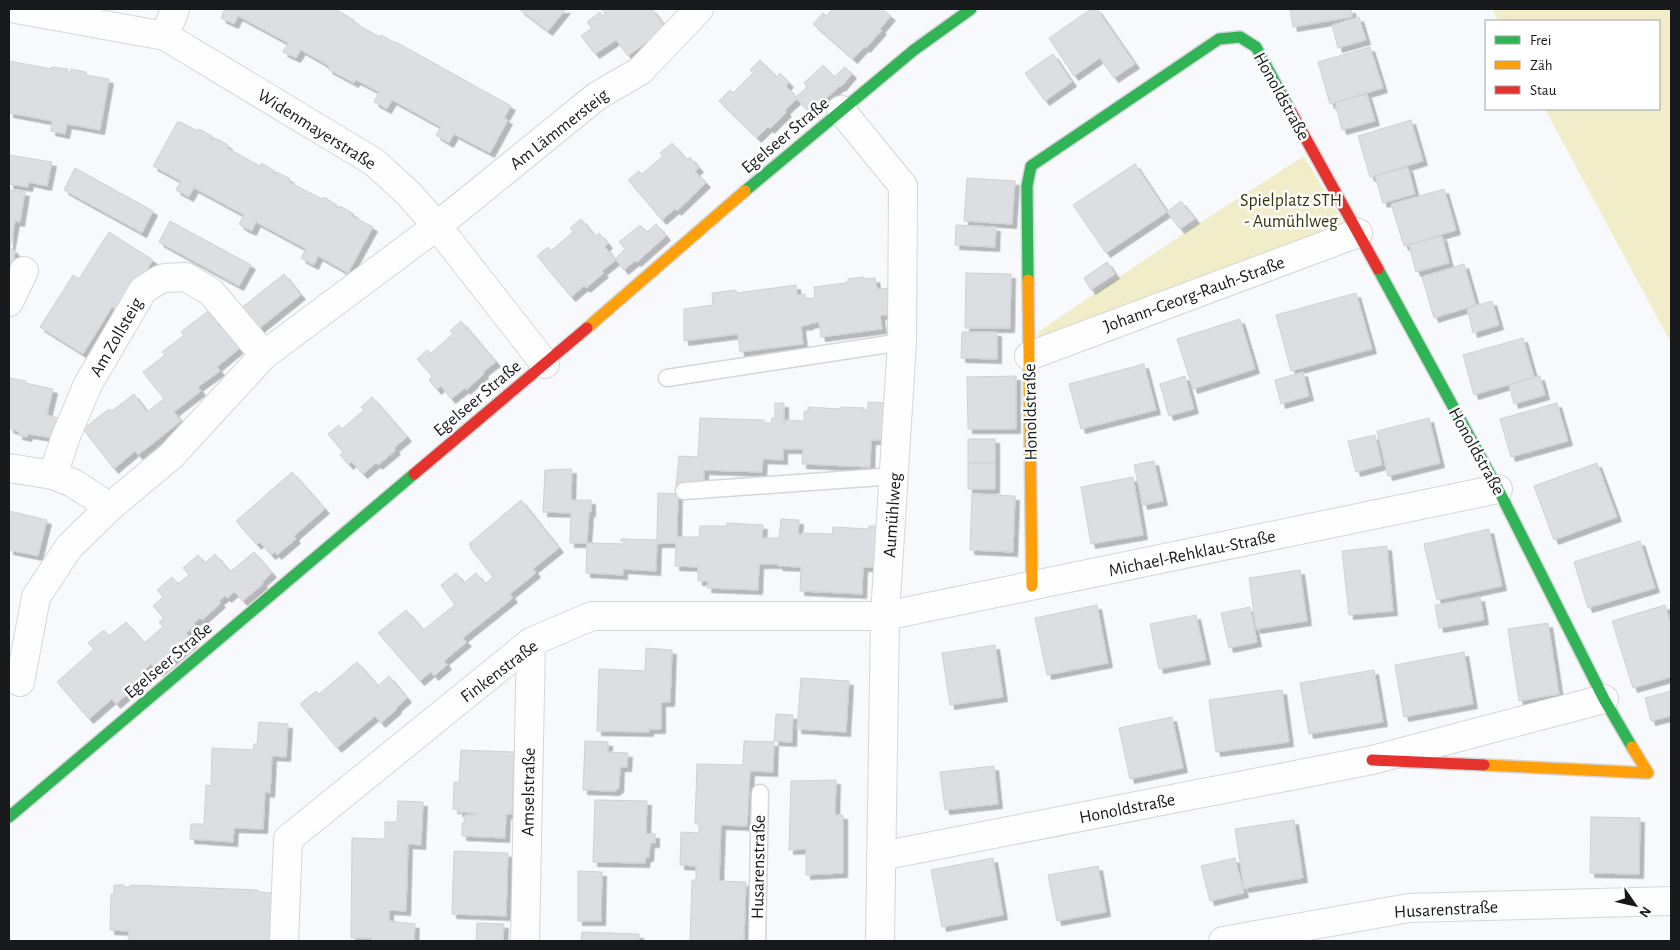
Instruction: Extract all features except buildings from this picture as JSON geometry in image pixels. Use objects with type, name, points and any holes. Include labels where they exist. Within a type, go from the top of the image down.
[{"type":"street","name":"Widenmayerstraße","points":[[16,9],[165,36],[374,162],[409,194],[437,226],[545,364]]},
{"type":"street","points":[[165,36],[175,9]]},
{"type":"street","name":"Am Lämmersteig","points":[[437,226],[597,96],[640,71],[699,9]]},
{"type":"street","name":"Egelseer Straße","points":[[9,817],[545,364],[841,110],[914,50],[971,9]]},
{"type":"street","name":"Honoldstraße","points":[[1032,586],[1027,186],[1031,166],[1219,39],[1240,37],[1256,47],[1498,489],[1604,700],[1648,773],[1372,760]]},
{"type":"street","name":"Aumühlweg","points":[[841,110],[903,186],[902,342],[885,616],[880,941]]},
{"type":"street","points":[[20,682],[36,597],[69,547],[110,507],[171,456],[264,355],[437,226]]},
{"type":"street","name":"Johann-Georg-Rauh-Straße","points":[[1029,356],[1358,233]]},
{"type":"street","points":[[9,302],[24,271]]},
{"type":"street","name":"Am Zollsteig","points":[[53,475],[66,436],[88,384],[143,290],[159,280],[186,277],[212,292],[264,355]]},
{"type":"street","points":[[9,468],[53,475],[73,483],[110,507]]},
{"type":"street","name":"Michael-Rehklau-Straße","points":[[885,616],[1498,489]]},
{"type":"street","name":"Finkenstraße","points":[[284,941],[288,839],[531,642],[592,616],[885,616]]},
{"type":"street","name":"Amselstraße","points":[[525,941],[531,642]]},
{"type":"street","name":"Honoldstraße","points":[[881,856],[1372,760],[1604,700]]},
{"type":"street","name":"Husarenstraße","points":[[1223,941],[1409,908],[1671,901]]},
{"type":"lane","points":[[667,378],[902,342]]},
{"type":"lane","points":[[684,491],[894,476]]},
{"type":"lane","name":"Husarenstraße","points":[[757,941],[760,792]]},
{"type":"green space","points":[[1492,9],[1671,9],[1671,343],[1546,110],[1660,110],[1660,20],[1498,20]]},
{"type":"green space","name":"Spielplatz STH - Aumühlweg","points":[[1304,156],[1348,231],[1037,344],[1038,332],[1195,226]]},
{"type":"traffic: fast","points":[[745,191],[914,50],[971,9]]},
{"type":"traffic: fast","points":[[1028,280],[1027,186],[1031,166],[1219,39],[1240,37],[1256,47],[1291,112]]},
{"type":"traffic: fast","points":[[1378,269],[1498,489],[1604,699],[1632,747]]},
{"type":"traffic: fast","points":[[9,817],[414,474]]},
{"type":"traffic: slow","points":[[587,328],[745,191]]},
{"type":"traffic: slow","points":[[1028,280],[1032,586]]},
{"type":"traffic: slow","points":[[1484,765],[1648,773],[1632,747]]},
{"type":"traffic: jam","points":[[1291,112],[1378,269]]},
{"type":"traffic: jam","points":[[414,474],[587,328]]},
{"type":"traffic: jam","points":[[1372,760],[1484,765]]}]
